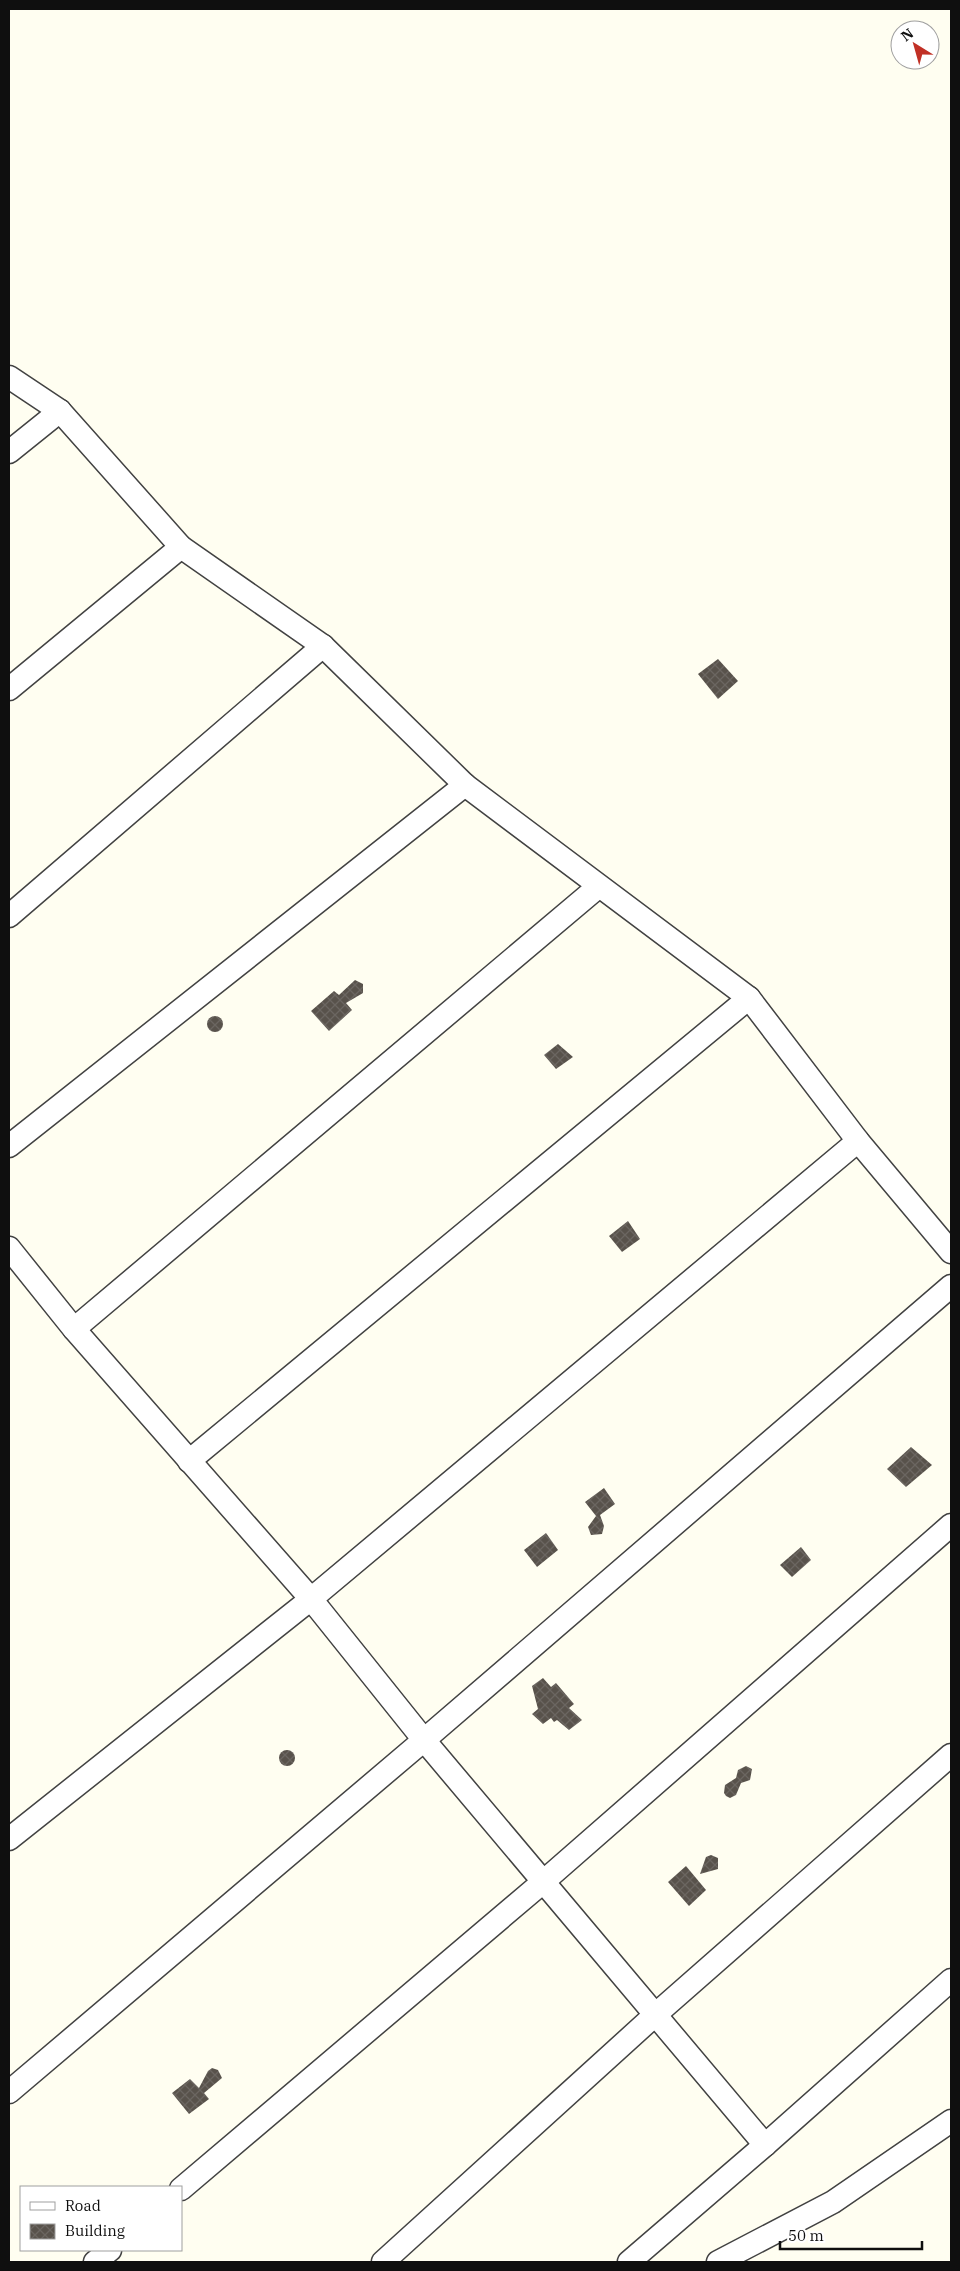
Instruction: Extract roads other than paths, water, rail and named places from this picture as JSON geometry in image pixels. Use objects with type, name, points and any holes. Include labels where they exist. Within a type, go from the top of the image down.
[{"type":"street","points":[[9,377],[60,411],[181,547],[323,646],[465,785],[598,887],[749,998],[858,1141],[951,1252]]},
{"type":"street","points":[[9,452],[60,411]]},
{"type":"street","points":[[9,689],[181,547]]},
{"type":"street","points":[[9,916],[323,646]]},
{"type":"street","points":[[9,1146],[465,785]]},
{"type":"street","points":[[74,1329],[598,887]]},
{"type":"street","points":[[189,1461],[749,998]]},
{"type":"street","points":[[9,1838],[311,1599],[858,1141]]},
{"type":"street","points":[[9,1248],[74,1329],[311,1599],[424,1740],[765,2145]]},
{"type":"street","points":[[9,2092],[424,1740],[951,1286]]},
{"type":"street","points":[[182,2188],[543,1882],[951,1525]]},
{"type":"street","points":[[383,2262],[655,2015],[951,1755]]},
{"type":"street","points":[[629,2262],[765,2145],[951,1980]]},
{"type":"street","points":[[718,2262],[833,2202],[951,2121]]},
{"type":"street","points":[[95,2262],[109,2251]]}]
